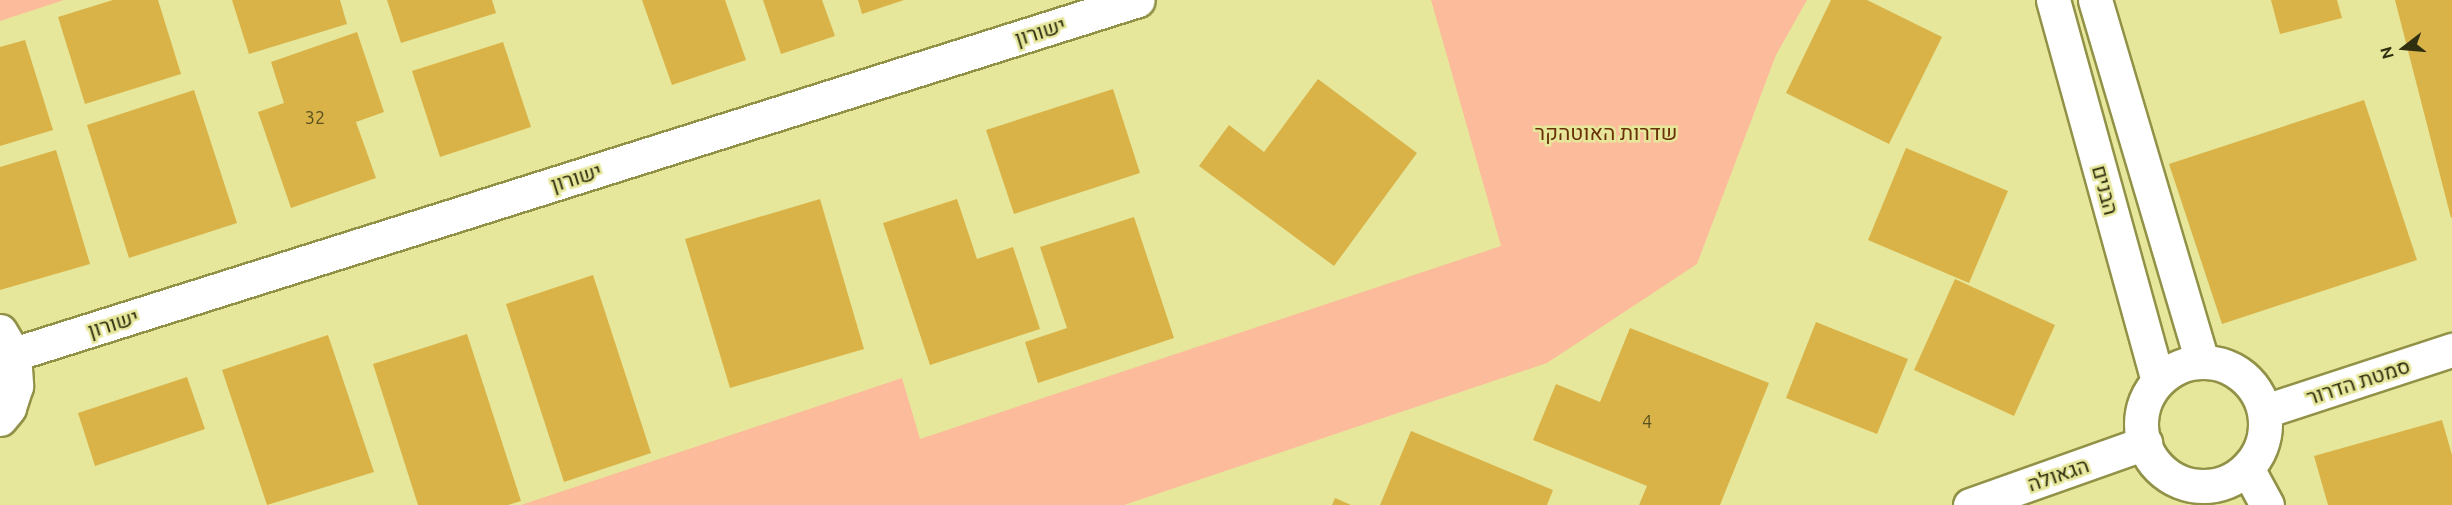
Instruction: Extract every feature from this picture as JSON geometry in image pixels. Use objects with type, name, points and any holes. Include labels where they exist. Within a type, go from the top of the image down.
[{"type":"street","name":"ישורון","points":[[7,342],[1138,0]]},
{"type":"street","name":"הבנים","points":[[2053,0],[2158,381]]},
{"type":"street","name":"הבנים","points":[[2095,0],[2202,361]]},
{"type":"street","points":[[0,419],[9,408],[16,386],[7,342]]},
{"type":"street","name":"סמטת הדרור","points":[[2265,411],[2452,350]]},
{"type":"street","points":[[2202,361],[2224,364],[2242,375],[2257,391],[2265,411],[2265,432],[2259,452],[2247,468],[2232,480],[2212,486],[2201,495],[2163,471],[2145,443],[2143,411],[2158,381],[2186,363],[2202,361]]},
{"type":"street","name":"הגאולה","points":[[1970,505],[2145,443]]},
{"type":"street","points":[[2247,468],[2267,505]]},
{"type":"green space","points":[[0,0],[64,0],[0,21]]},
{"type":"green space","name":"שדרות האוטהקר","points":[[1431,0],[1807,0],[1776,55],[1697,264],[1547,363],[1124,505],[521,505],[902,378],[920,439],[1501,246]]},
{"type":"building","points":[[113,0],[158,0],[181,74],[85,104],[58,17]]},
{"type":"building","points":[[232,0],[340,0],[347,24],[249,54]]},
{"type":"building","points":[[387,0],[492,0],[496,13],[401,43]]},
{"type":"building","points":[[642,0],[725,0],[746,60],[672,85]]},
{"type":"building","points":[[763,0],[822,0],[835,36],[781,54]]},
{"type":"building","points":[[858,0],[904,0],[862,14]]},
{"type":"building","points":[[1831,0],[1867,0],[1942,37],[1889,144],[1786,93]]},
{"type":"building","points":[[2271,0],[2337,0],[2342,18],[2280,34]]},
{"type":"building","points":[[2395,0],[2452,0],[2451,218]]},
{"type":"building","points":[[357,32],[384,112],[356,122],[376,178],[291,208],[258,112],[284,103],[271,62]]},
{"type":"building","points":[[25,40],[53,130],[0,146],[0,47]]},
{"type":"building","points":[[503,42],[531,127],[440,157],[412,71]]},
{"type":"building","points":[[1318,79],[1417,153],[1334,266],[1199,166],[1229,125],[1264,152]]},
{"type":"building","points":[[1113,89],[1140,173],[1014,214],[986,130]]},
{"type":"building","points":[[194,90],[237,223],[129,258],[87,125]]},
{"type":"building","points":[[2364,100],[2417,260],[2222,324],[2169,164]]},
{"type":"building","points":[[1906,148],[2008,191],[1969,283],[1868,240]]},
{"type":"building","points":[[56,150],[90,264],[0,290],[0,167]]},
{"type":"building","points":[[820,199],[864,349],[730,388],[685,239]]},
{"type":"building","points":[[957,199],[977,259],[1013,247],[1040,329],[930,365],[883,223]]},
{"type":"building","points":[[1134,217],[1174,338],[1038,383],[1025,342],[1067,328],[1040,247]]},
{"type":"building","points":[[593,275],[651,453],[564,482],[506,304]]},
{"type":"building","points":[[1955,279],[2055,325],[2014,416],[1914,370]]},
{"type":"building","points":[[1816,322],[1908,359],[1877,434],[1786,398]]},
{"type":"building","points":[[1630,328],[1769,383],[1720,505],[1639,505],[1647,486],[1533,440],[1556,384],[1600,402]]},
{"type":"building","points":[[467,334],[521,501],[508,505],[418,505],[373,364]]},
{"type":"building","points":[[328,335],[374,472],[267,505],[222,370]]},
{"type":"building","points":[[187,377],[205,429],[95,466],[78,413]]},
{"type":"building","points":[[2442,420],[2452,455],[2452,505],[2328,505],[2314,456]]},
{"type":"building","points":[[1411,431],[1553,490],[1547,505],[1380,505]]},
{"type":"building","points":[[1335,498],[1351,505],[1332,505]]}]
